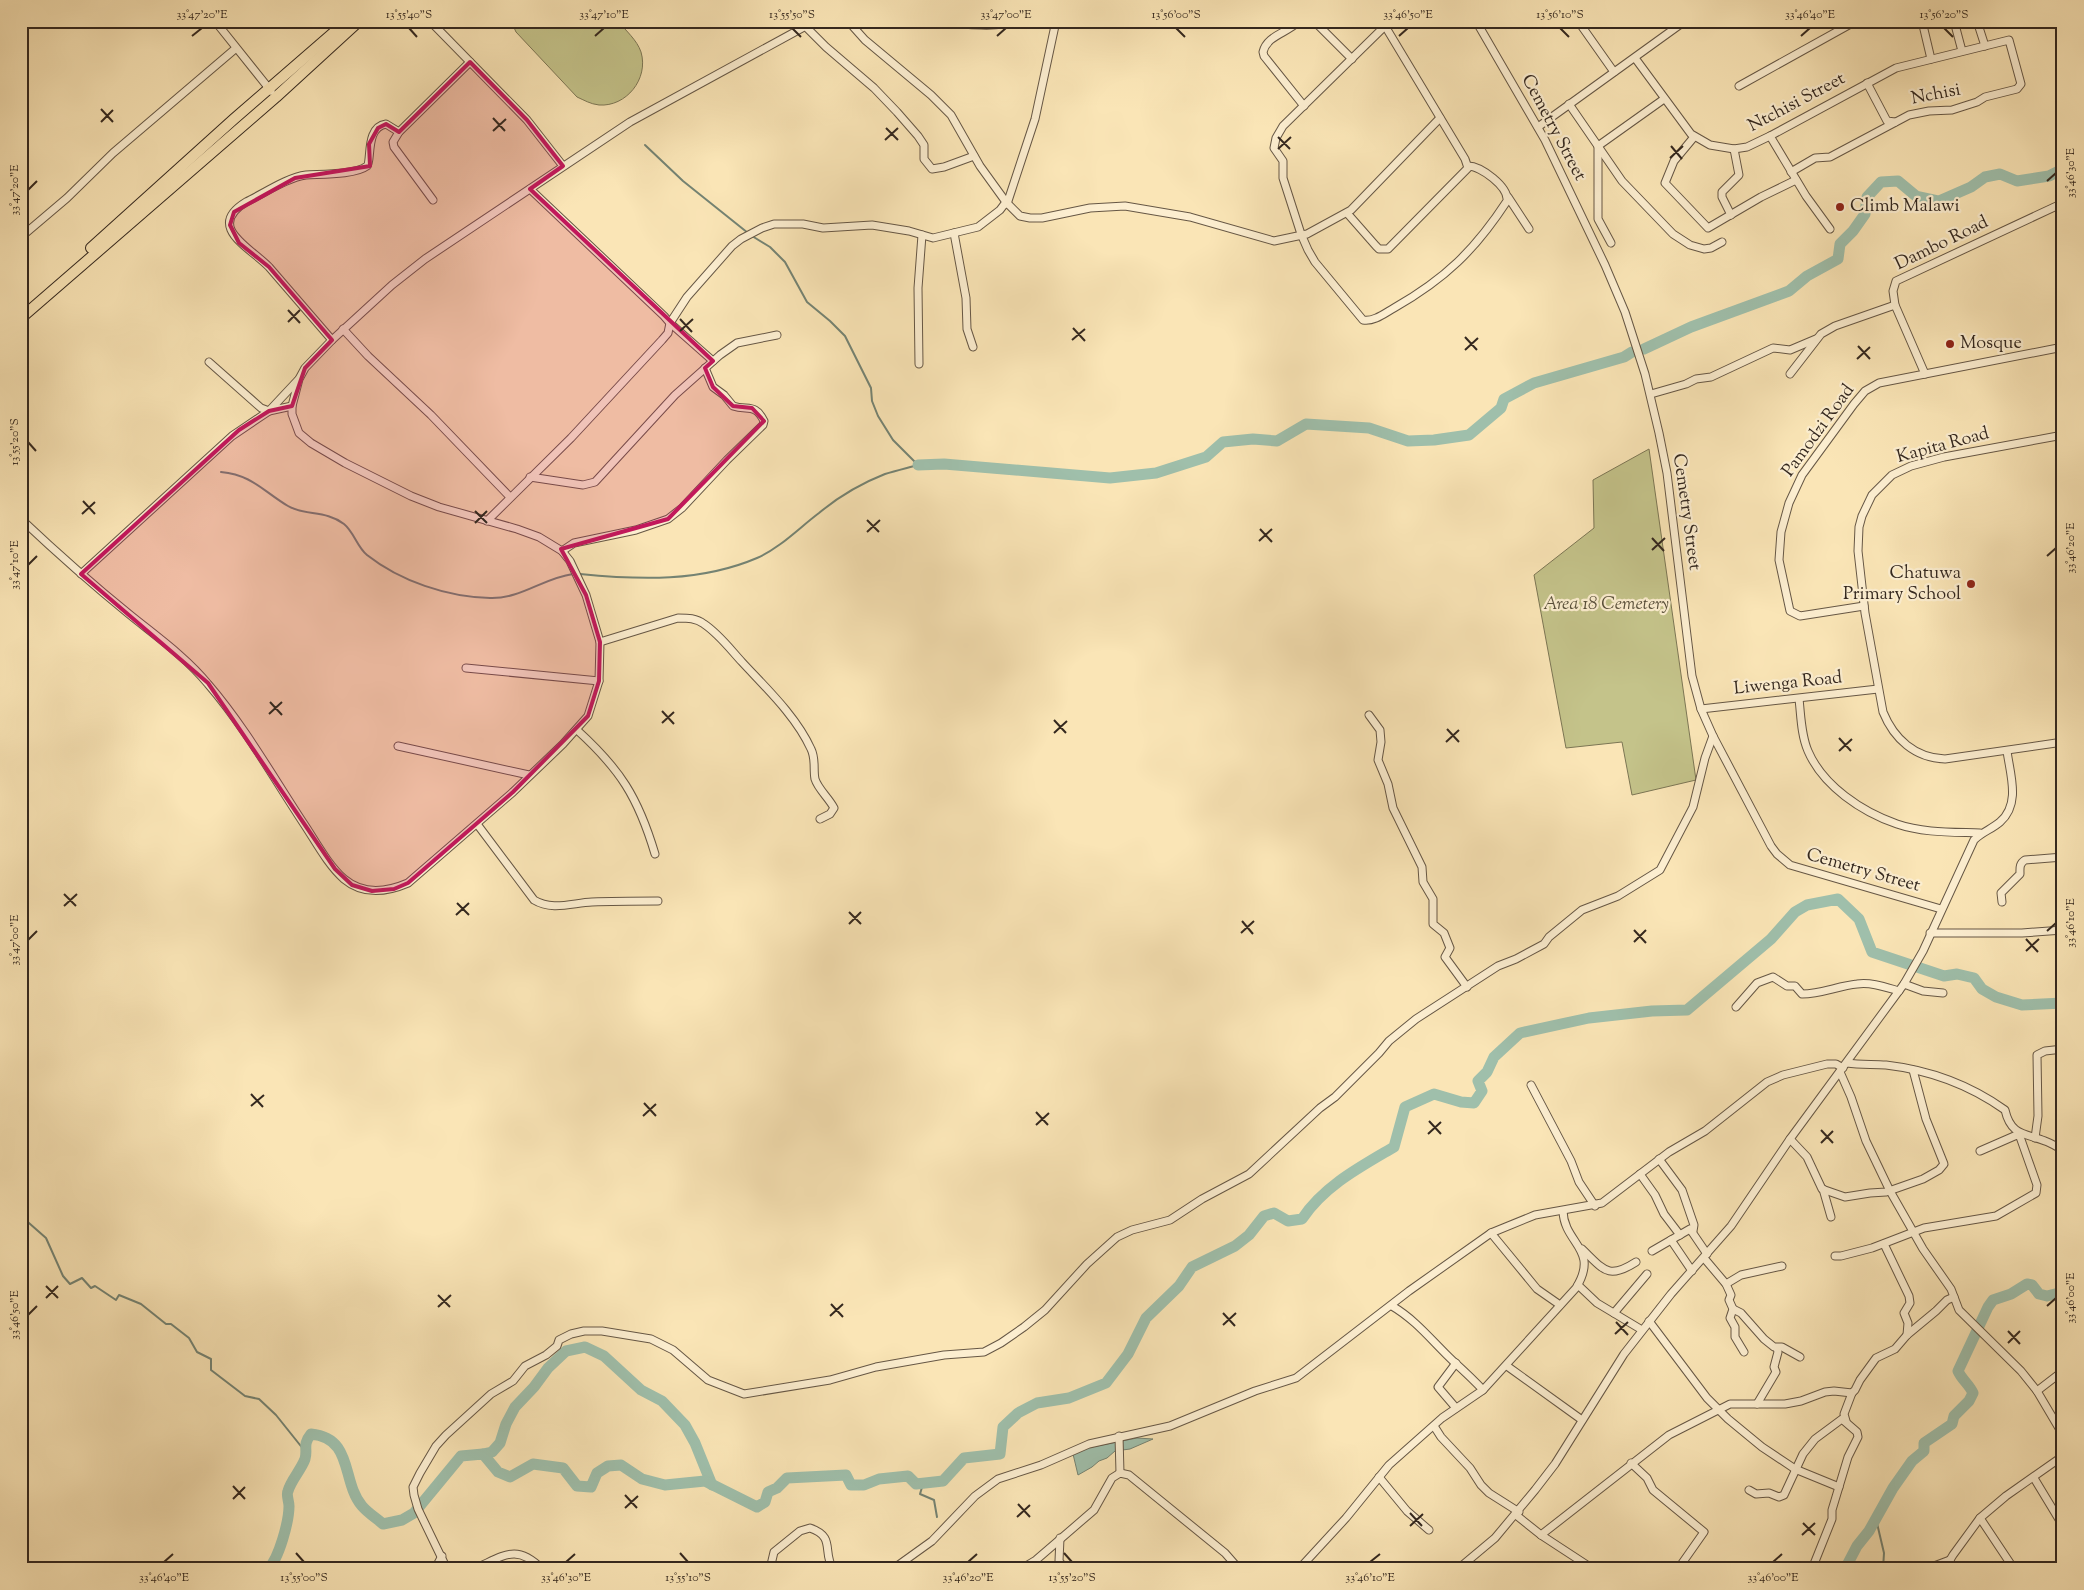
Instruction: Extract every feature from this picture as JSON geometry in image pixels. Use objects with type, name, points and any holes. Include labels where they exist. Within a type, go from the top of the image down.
[{"type":"highway","points":[[21,310],[234,119],[273,93],[347,21]]},
{"type":"highway","points":[[21,318],[273,93],[359,21]]},
{"type":"street","points":[[215,21],[235,49],[273,93]]},
{"type":"street","points":[[430,21],[527,120],[563,166]]},
{"type":"street","points":[[21,519],[81,574],[191,666],[208,684],[249,740],[335,869],[352,885],[372,891],[382,891],[394,889],[408,883],[477,824],[577,730],[588,716],[600,682],[600,642],[586,595],[573,568],[562,551],[539,537],[439,507],[411,496],[323,451],[299,433],[294,422],[292,406],[299,379],[305,368],[343,329],[409,271],[630,122],[815,21]]},
{"type":"street","points":[[848,21],[865,40],[931,95],[951,115],[974,156],[1006,204],[1020,216],[1030,218],[1042,218],[1090,208],[1124,206],[1190,217],[1274,241],[1301,234],[1310,234],[1322,225],[1347,213],[1440,118]]},
{"type":"street","points":[[946,21],[1006,25],[1015,21]]},
{"type":"street","points":[[487,520],[571,438],[662,340],[668,333],[670,324],[687,297],[720,259],[741,239],[774,224],[803,224],[824,228],[872,225],[909,231],[933,238],[978,227],[1000,210],[1006,204],[1034,119],[1056,21]]},
{"type":"street","points":[[1299,21],[1270,40],[1263,52],[1264,56],[1304,106]]},
{"type":"street","points":[[1314,21],[1352,59]]},
{"type":"street","name":"Cemetry Street","points":[[1476,21],[1538,127],[1616,289],[1636,341],[1650,394],[1667,473],[1692,676],[1701,709],[1713,736],[1771,846],[1783,860],[1798,869],[1905,897],[1941,909]]},
{"type":"street","points":[[1578,21],[1614,72]]},
{"type":"street","points":[[1538,127],[1685,21]]},
{"type":"street","points":[[1739,86],[1856,21]]},
{"type":"street","points":[[1922,21],[1931,59]]},
{"type":"street","points":[[1954,21],[1962,51]]},
{"type":"street","points":[[1977,21],[1985,46]]},
{"type":"street","points":[[1508,197],[1487,231],[1449,271],[1432,285],[1369,321],[1360,318],[1315,262],[1301,234],[1283,178],[1283,161],[1274,148],[1279,132],[1384,24],[1468,166],[1482,170],[1503,189],[1529,230]]},
{"type":"street","points":[[806,26],[826,47],[869,83],[897,112],[924,145],[924,159],[932,168],[944,167],[974,156]]},
{"type":"street","name":"Ntchisi Street","points":[[1635,58],[1694,137],[1716,147],[1734,149],[1747,147],[1770,136],[1896,68],[2008,40]]},
{"type":"street","name":"Nchisi","points":[[1790,172],[1815,158],[1830,157],[1909,115],[1929,111],[1952,110],[1977,102],[1985,97],[2017,89],[2021,84],[2008,40]]},
{"type":"street","points":[[21,237],[67,198],[113,153],[235,49]]},
{"type":"street","points":[[433,200],[394,148],[393,142],[399,132],[470,62]]},
{"type":"street","points":[[1867,83],[1881,107],[1884,118],[1887,121],[1896,122]]},
{"type":"street","points":[[1598,146],[1664,99]]},
{"type":"street","points":[[1570,104],[1622,182],[1679,238],[1690,245],[1704,249],[1711,248],[1722,242]]},
{"type":"street","points":[[332,340],[269,267],[239,243],[230,225],[231,216],[239,206],[295,178],[304,175],[340,173],[365,167],[369,162],[369,144],[378,128],[386,124],[399,132]]},
{"type":"street","points":[[1770,136],[1815,211],[1830,229]]},
{"type":"street","points":[[1694,137],[1673,163],[1665,181],[1666,185],[1708,228],[1796,180]]},
{"type":"street","points":[[1598,146],[1598,219],[1611,243]]},
{"type":"street","points":[[1731,215],[1722,197],[1722,192],[1740,175],[1734,149]]},
{"type":"street","points":[[1347,213],[1379,249],[1388,249],[1468,166]]},
{"type":"street","points":[[530,189],[664,316],[670,324],[713,361]]},
{"type":"street","name":"Dambo Road","points":[[1925,374],[1894,305],[1893,291],[1896,281],[2063,203]]},
{"type":"street","points":[[954,234],[966,298],[968,329],[974,347]]},
{"type":"street","points":[[919,364],[918,288],[922,235]]},
{"type":"street","points":[[1790,374],[1821,334],[1835,326],[1894,305]]},
{"type":"street","points":[[343,329],[368,356],[431,415],[510,497]]},
{"type":"street","points":[[530,477],[583,485],[595,482],[675,395],[713,361],[737,343],[777,335]]},
{"type":"street","points":[[1650,394],[1686,384],[1696,379],[1711,377],[1773,348],[1790,350],[1816,340]]},
{"type":"street","name":"Pamodzi Road","points":[[1864,606],[1800,616],[1790,611],[1779,560],[1784,515],[1794,488],[1862,394],[1879,384],[2063,346]]},
{"type":"street","points":[[209,362],[255,404],[269,411],[292,406]]},
{"type":"street","points":[[562,551],[574,543],[636,530],[668,519],[682,508],[763,425],[764,421],[752,408],[733,406],[724,395],[713,387],[705,368]]},
{"type":"street","points":[[81,574],[232,436],[269,411],[299,379]]},
{"type":"street","name":"Kapita Road","points":[[2063,435],[1927,461],[1902,469],[1883,482],[1866,504],[1859,527],[1858,551],[1864,606],[1883,712],[1890,727],[1903,743],[1922,755],[1933,759],[1945,759],[2063,742]]},
{"type":"street","points":[[600,642],[678,618],[691,618],[705,624],[760,682],[790,716],[804,736],[814,757],[817,783],[834,808],[830,814],[820,819]]},
{"type":"street","points":[[466,668],[600,682]]},
{"type":"street","name":"Liwenga Road","points":[[1701,709],[1878,689]]},
{"type":"street","points":[[1799,699],[1804,740],[1808,750],[1821,772],[1838,790],[1870,812],[1898,824],[1926,830],[1980,833]]},
{"type":"street","points":[[1369,715],[1380,730],[1381,742],[1378,760],[1388,784],[1388,793],[1393,808],[1422,867],[1424,882],[1433,899],[1433,924],[1444,933],[1450,948],[1445,957],[1467,987]]},
{"type":"street","points":[[577,730],[602,753],[626,785],[641,812],[654,854]]},
{"type":"street","points":[[447,1569],[418,1509],[413,1487],[436,1446],[446,1435],[491,1394],[513,1381],[525,1366],[546,1355],[557,1346],[559,1340],[584,1330],[620,1333],[652,1339],[673,1350],[708,1380],[744,1394],[830,1380],[876,1367],[944,1355],[984,1352],[1010,1338],[1031,1321],[1087,1264],[1117,1237],[1132,1230],[1170,1220],[1249,1174],[1320,1108],[1335,1097],[1379,1053],[1388,1041],[1416,1019],[1498,966],[1544,944],[1549,937],[1582,910],[1618,896],[1660,870],[1693,807],[1705,758],[1713,736]]},
{"type":"street","points":[[398,746],[529,775]]},
{"type":"street","points":[[1458,1569],[1495,1538],[1517,1513],[1554,1464],[1611,1371],[1649,1321],[1731,1226],[1790,1139],[1904,984],[1923,951],[1974,840],[1980,833],[2002,820],[2012,804],[2013,790],[2007,751]]},
{"type":"street","points":[[477,824],[512,872],[534,900],[539,903],[560,906],[591,902],[658,901]]},
{"type":"street","points":[[2002,902],[2002,893],[2020,874],[2022,862],[2025,860],[2063,857]]},
{"type":"street","points":[[1930,933],[2022,933],[2063,930]]},
{"type":"street","points":[[1736,1007],[1757,983],[1773,977],[1787,986],[1795,986],[1802,994],[1832,991],[1859,984],[1873,984],[1899,991]]},
{"type":"street","points":[[1904,984],[1923,990],[1943,993]]},
{"type":"street","points":[[2035,1138],[2038,1116],[2037,1055],[2044,1051],[2063,1049]]},
{"type":"street","points":[[893,1569],[932,1541],[975,1496],[998,1479],[1041,1465],[1076,1449],[1119,1436],[1170,1426],[1255,1390],[1296,1378],[1468,1248],[1524,1218],[1595,1206],[1602,1203],[1659,1159],[1706,1131],[1744,1099],[1772,1079],[1827,1064],[1836,1064],[1844,1068],[1885,1065],[1943,1077],[1987,1098],[2004,1110],[2007,1120],[2019,1134],[2037,1184],[2036,1193],[2004,1213],[1991,1218],[1931,1226],[1884,1244],[1842,1256],[1835,1256]]},
{"type":"street","points":[[1844,1068],[1862,1134],[1913,1232],[1951,1289],[1959,1310],[1964,1317],[2005,1354],[2037,1391],[2063,1434]]},
{"type":"street","points":[[1822,1189],[1845,1197],[1890,1191],[1923,1179],[1939,1170],[1944,1164],[1926,1119],[1914,1070]]},
{"type":"street","points":[[1531,1085],[1571,1161],[1579,1182],[1595,1206]]},
{"type":"street","points":[[1980,1151],[2019,1134],[2035,1138],[2063,1150]]},
{"type":"street","points":[[1790,1139],[1807,1157],[1822,1189],[1831,1217]]},
{"type":"street","points":[[1659,1159],[1682,1190],[1694,1225],[1693,1230],[1705,1256],[1726,1284],[1731,1295],[1729,1300],[1733,1309],[1741,1313],[1764,1339],[1777,1348]]},
{"type":"street","points":[[1640,1174],[1655,1195],[1664,1214],[1672,1222],[1680,1235]]},
{"type":"street","points":[[1563,1211],[1566,1228],[1580,1247],[1600,1266],[1611,1272],[1620,1272],[1636,1262]]},
{"type":"street","points":[[1652,1252],[1689,1229],[1693,1230]]},
{"type":"street","points":[[1491,1234],[1537,1289],[1560,1306]]},
{"type":"street","points":[[1671,1240],[1692,1271]]},
{"type":"street","points":[[1884,1244],[1909,1296],[1910,1303],[1904,1313],[1908,1323],[1906,1335]]},
{"type":"street","points":[[1299,1569],[1346,1518],[1378,1477],[1408,1446],[1456,1408],[1483,1390],[1560,1306],[1578,1285],[1584,1263],[1580,1247]]},
{"type":"street","points":[[1726,1284],[1741,1275],[1782,1266]]},
{"type":"street","points":[[1614,1313],[1647,1274]]},
{"type":"street","points":[[1578,1285],[1597,1303],[1642,1330]]},
{"type":"street","points":[[1846,1421],[1844,1414],[1852,1393],[1876,1358],[1895,1349],[1906,1335],[1947,1300],[1954,1297]]},
{"type":"street","points":[[1392,1306],[1409,1316],[1483,1390]]},
{"type":"street","points":[[1733,1309],[1730,1318],[1735,1327],[1734,1337],[1744,1352]]},
{"type":"street","points":[[1649,1321],[1665,1340],[1691,1378],[1720,1411],[1762,1448],[1795,1469],[1839,1487]]},
{"type":"street","points":[[1777,1348],[1782,1346],[1800,1357]]},
{"type":"street","points":[[1757,1404],[1776,1372],[1774,1367],[1778,1352],[1777,1348]]},
{"type":"street","points":[[1456,1363],[1438,1387],[1456,1408]]},
{"type":"street","points":[[1506,1366],[1582,1420]]},
{"type":"street","points":[[2037,1391],[2063,1371]]},
{"type":"street","points":[[1541,1535],[1631,1463],[1676,1430],[1732,1404],[1790,1403],[1834,1391],[1852,1393]]},
{"type":"street","points":[[1749,1490],[1756,1494],[1769,1493],[1779,1497],[1784,1495],[1803,1454],[1816,1439],[1838,1420],[1846,1421],[1857,1432],[1858,1437],[1848,1457],[1832,1510],[1832,1519],[1812,1569]]},
{"type":"street","points":[[1434,1426],[1441,1437],[1470,1468],[1481,1485],[1517,1513],[1541,1535],[1593,1569]]},
{"type":"street","points":[[1119,1436],[1120,1472]]},
{"type":"street","points":[[1926,1569],[1950,1560],[1972,1526],[1980,1518],[2006,1496],[2063,1456]]},
{"type":"street","points":[[1631,1463],[1646,1478],[1654,1490],[1704,1532],[1678,1569]]},
{"type":"street","points":[[1024,1568],[1094,1510],[1112,1478],[1120,1472]]},
{"type":"street","points":[[1120,1472],[1129,1475],[1225,1553],[1239,1569]]},
{"type":"street","points":[[1378,1477],[1407,1511],[1429,1530]]},
{"type":"street","points":[[2034,1478],[2063,1526]]},
{"type":"street","points":[[1980,1518],[2014,1569]]},
{"type":"street","points":[[770,1569],[774,1552],[800,1531],[810,1528],[820,1531],[824,1536],[827,1542],[830,1564],[833,1569]]},
{"type":"street","points":[[1060,1538],[1058,1555],[1062,1568]]},
{"type":"street","points":[[474,1569],[504,1556],[519,1553],[531,1558],[542,1569]]},
{"type":"street","points":[[435,1569],[442,1556]]},
{"type":"street","points":[[1950,1560],[1951,1569]]},
{"type":"highlighted area","points":[[470,62],[527,120],[563,166],[530,189],[713,361],[705,368],[713,387],[733,406],[752,408],[764,421],[668,519],[561,549],[586,595],[600,642],[599,681],[588,716],[513,792],[408,883],[394,889],[372,891],[352,885],[335,869],[208,683],[81,574],[239,430],[269,411],[292,406],[305,368],[332,340],[269,267],[239,243],[230,225],[234,212],[295,178],[370,166],[369,144],[378,128],[386,124],[399,132]]},
{"type":"green space","points":[[511,21],[618,21],[634,40],[641,52],[642,72],[633,89],[618,101],[599,105],[587,102],[577,97],[516,32]]},
{"type":"green space","name":"Area 18 Cemetery","points":[[1649,449],[1696,780],[1632,795],[1622,742],[1566,748],[1534,575],[1594,528],[1593,480]]},
{"type":"shaded area","points":[[1137,1438],[1153,1439],[1130,1449],[1115,1451],[1107,1458],[1078,1475],[1073,1454],[1082,1449]]},
{"type":"waterway","points":[[645,145],[683,181],[748,233]]},
{"type":"waterway","points":[[1644,349],[1691,327],[1789,291],[1807,276],[1838,259],[1840,244],[1853,231],[1865,214],[1867,197],[1881,182],[1898,181],[1916,196],[1939,201],[1971,187],[1985,177],[2000,174],[2017,181],[2049,176],[2063,169]]},
{"type":"waterway","points":[[752,236],[770,247],[785,262],[807,302],[845,336],[871,388],[872,401],[878,416],[893,440],[918,465]]},
{"type":"waterway","points":[[918,465],[944,464],[1110,478],[1156,473],[1206,457],[1223,442],[1253,439],[1277,441],[1306,424],[1369,428],[1408,441],[1434,440],[1469,435],[1501,408],[1504,399],[1534,383],[1624,357],[1632,352]]},
{"type":"waterway","points":[[580,574],[648,578],[670,577],[692,575],[736,566],[774,549],[826,507],[859,486],[885,474],[918,465]]},
{"type":"waterway","points":[[221,472],[241,476],[257,484],[295,509],[337,520],[347,527],[364,552],[380,564],[409,580],[441,591],[474,597],[501,597],[522,592],[562,576],[573,574]]},
{"type":"waterway","points":[[268,1569],[276,1557],[283,1539],[289,1513],[287,1493],[305,1459],[306,1444],[311,1434],[325,1437],[334,1443],[345,1462],[351,1485],[362,1506],[383,1524],[402,1520],[414,1513],[461,1456],[483,1454],[498,1472],[510,1477],[533,1464],[563,1468],[577,1486],[591,1487],[597,1473],[608,1466],[621,1465],[642,1479],[665,1485],[705,1481],[757,1507],[765,1502],[768,1492],[777,1488],[787,1478],[846,1475],[851,1485],[864,1485],[879,1479],[908,1476],[916,1484],[943,1481],[964,1458],[1000,1454],[1003,1427],[1018,1413],[1037,1403],[1069,1398],[1106,1383],[1128,1354],[1146,1318],[1179,1286],[1192,1267],[1235,1246],[1249,1235],[1264,1216],[1274,1213],[1288,1221],[1302,1219],[1311,1207],[1332,1187],[1394,1147],[1405,1107],[1434,1094],[1461,1102],[1474,1103],[1482,1091],[1478,1081],[1487,1072],[1494,1057],[1520,1033],[1589,1018],[1652,1011],[1687,1010],[1771,939],[1795,912],[1807,905],[1838,899],[1859,919],[1872,952],[1944,976],[1957,974],[1974,978],[1982,989],[1996,997],[2022,1005],[2063,1003]]},
{"type":"waterway","points":[[21,1216],[46,1238],[63,1276],[70,1284],[82,1278],[91,1288],[95,1286],[116,1300],[119,1295],[141,1304],[166,1324],[171,1324],[189,1338],[197,1352],[211,1359],[211,1370],[245,1396],[259,1399],[276,1415],[304,1450]]},
{"type":"waterway","points":[[1845,1569],[1893,1488],[1912,1461],[1924,1451],[1924,1443],[1952,1424],[1954,1416],[1969,1401],[1973,1393],[1958,1371],[1993,1300],[2011,1294],[2027,1284],[2032,1285],[2039,1294],[2047,1296],[2063,1292]]},
{"type":"waterway","points":[[483,1454],[492,1452],[500,1443],[506,1424],[515,1407],[534,1387],[548,1368],[566,1351],[585,1347],[604,1356],[641,1390],[662,1401],[685,1425],[695,1443],[712,1485]]},
{"type":"waterway","points":[[923,1484],[920,1494],[934,1500],[937,1517]]},
{"type":"waterway","points":[[1876,1519],[1884,1553],[1883,1569]]},
{"type":"place","name":"Climb Malawi","points":[[1840,207]]},
{"type":"place","name":"Mosque","points":[[1950,344]]},
{"type":"place","name":"Chatuwa Primary School","points":[[1971,584]]}]
